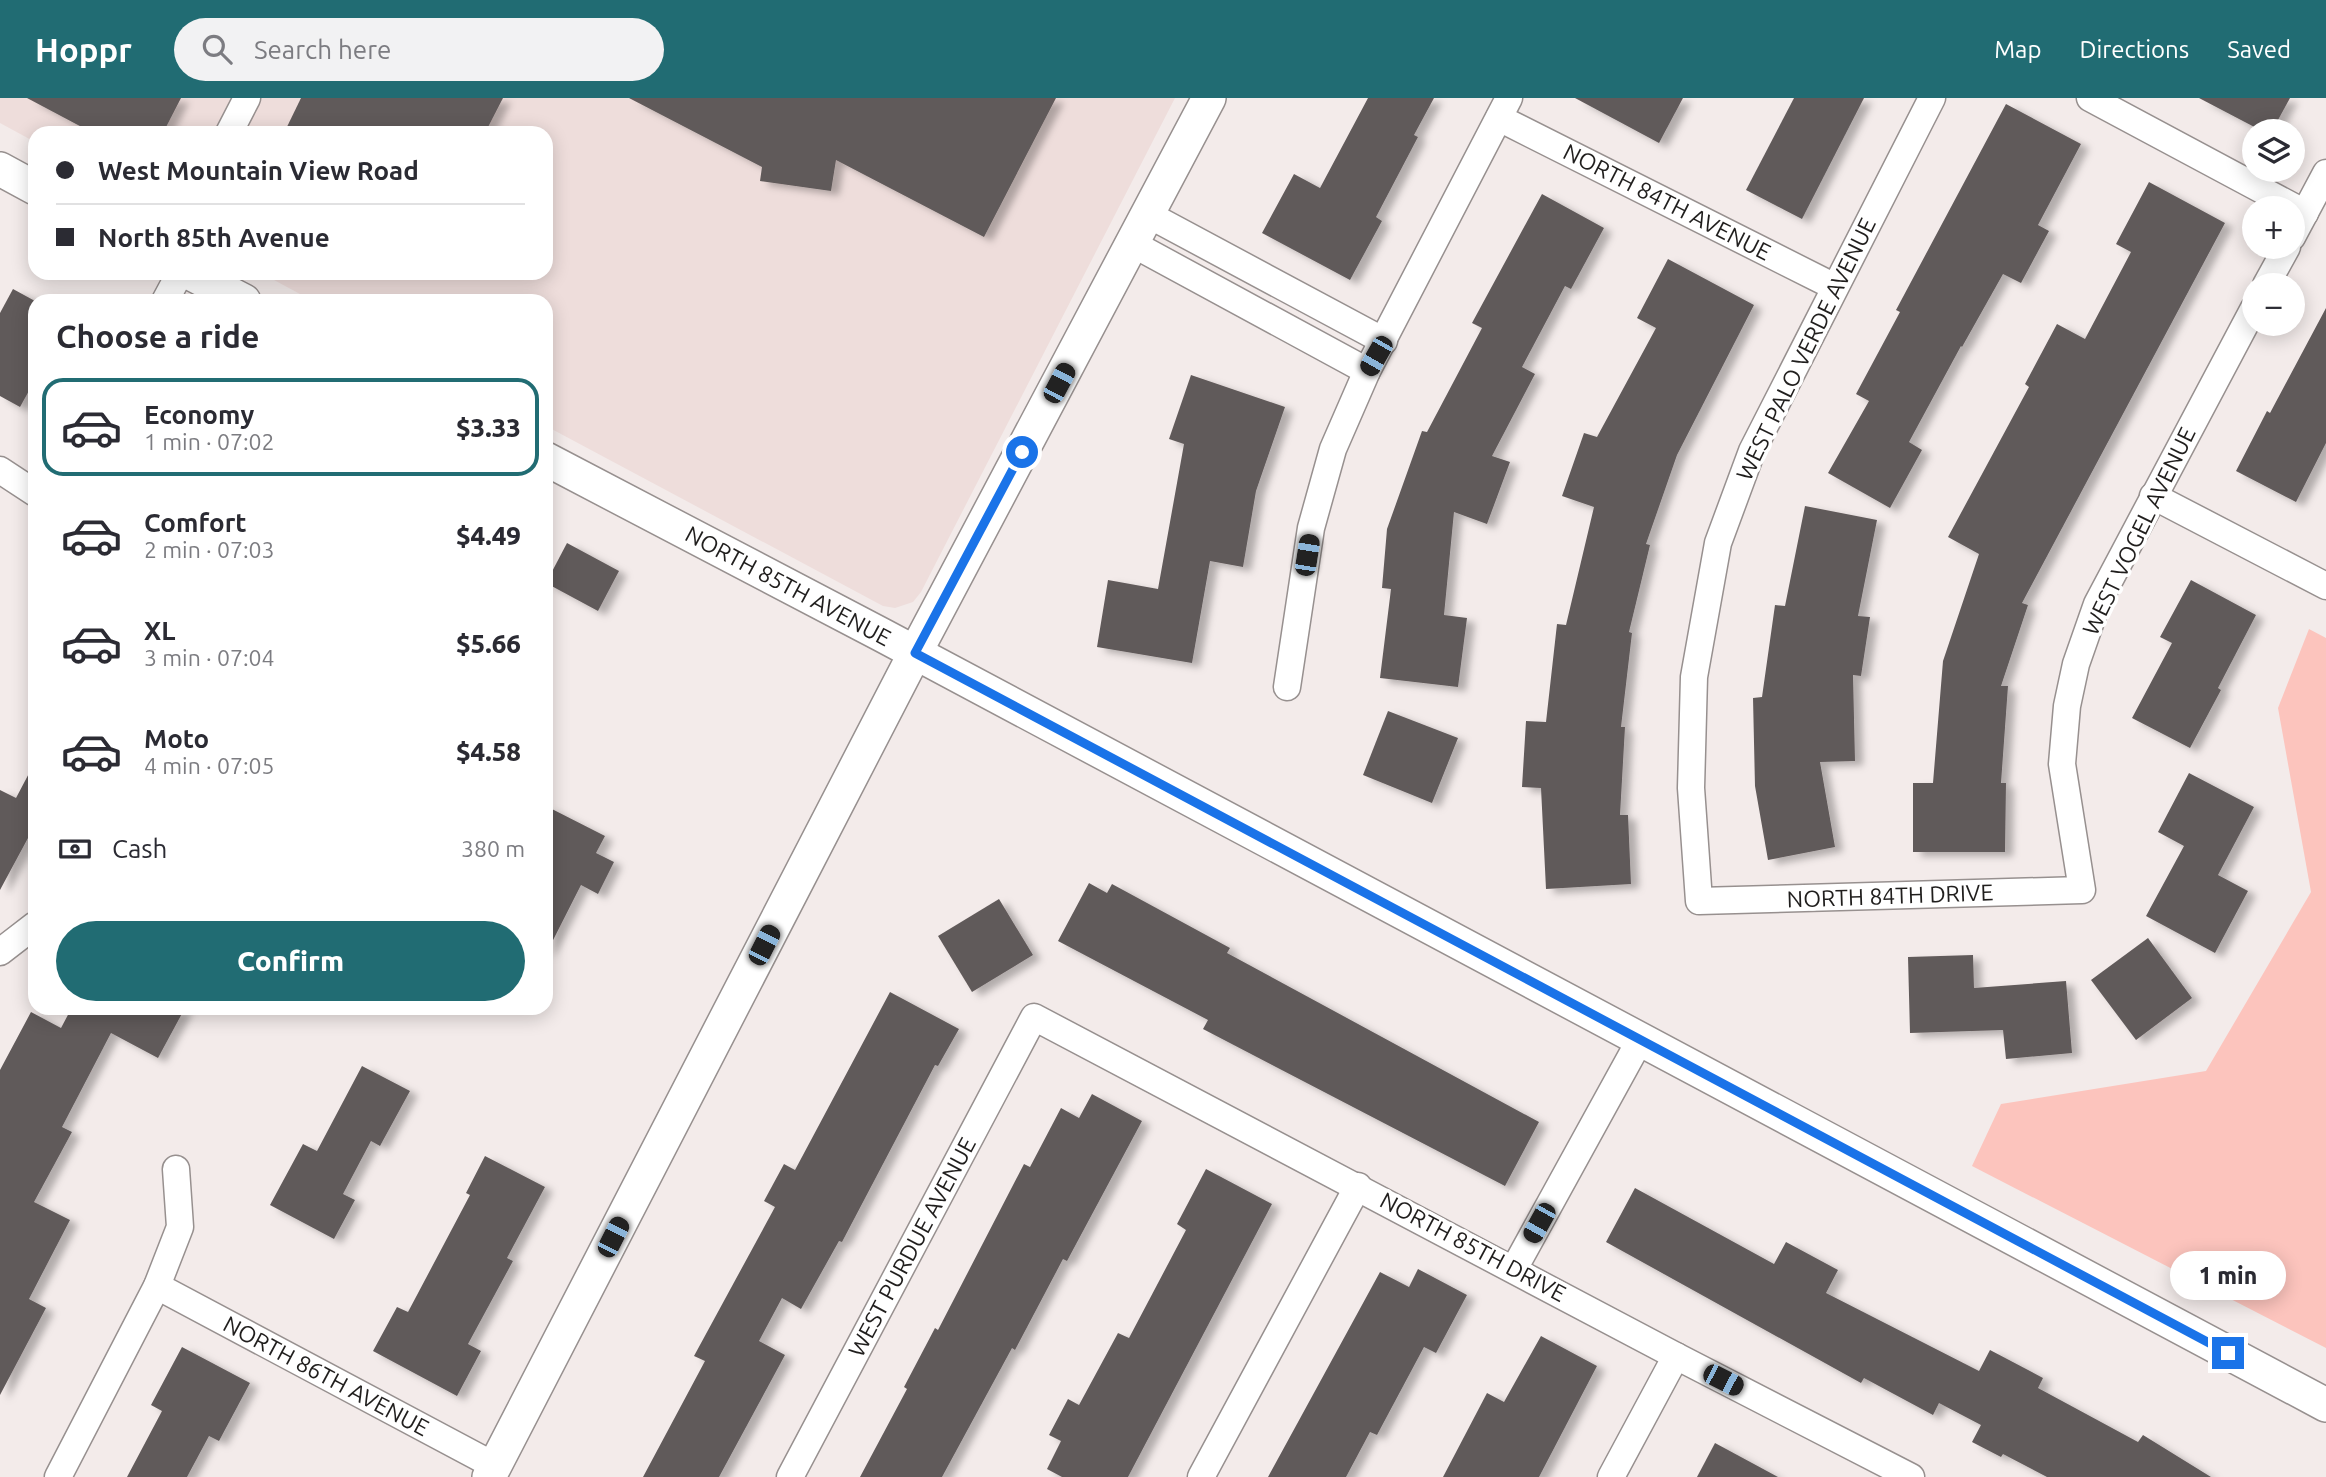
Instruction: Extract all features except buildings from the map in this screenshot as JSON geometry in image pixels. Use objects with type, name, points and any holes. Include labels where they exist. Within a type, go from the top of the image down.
[{"type":"street","points":[[233,126],[247,98]]},
{"type":"street","points":[[492,1472],[915,653],[1209,98]]},
{"type":"street","name":"WEST PALO VERDE AVENUE","points":[[1699,901],[1690,788],[1694,677],[1718,543],[1752,452],[1932,98]]},
{"type":"street","points":[[2090,98],[2273,196]]},
{"type":"street","points":[[1287,687],[1311,528],[1333,449],[1367,371],[1504,108]]},
{"type":"street","name":"NORTH 84TH AVENUE","points":[[1504,108],[1835,286]]},
{"type":"street","points":[[0,169],[28,184]]},
{"type":"street","points":[[2305,213],[2326,173]]},
{"type":"street","points":[[1149,215],[1384,341]]},
{"type":"street","points":[[1133,244],[1367,371]]},
{"type":"street","points":[[204,280],[230,294]]},
{"type":"street","name":"WEST VOGEL AVENUE","points":[[2082,890],[2062,764],[2067,706],[2076,664],[2097,604],[2242,330]]},
{"type":"street","name":"NORTH 85TH AVENUE","points":[[553,463],[2326,1405]]},
{"type":"street","points":[[0,470],[28,488]]},
{"type":"street","points":[[2153,496],[2326,586]]},
{"type":"street","name":"NORTH 84TH DRIVE","points":[[1699,901],[2082,890]]},
{"type":"street","points":[[0,952],[28,930]]},
{"type":"street","name":"NORTH 85TH DRIVE","points":[[1034,1017],[1911,1477]]},
{"type":"street","name":"WEST PURDUE AVENUE","points":[[790,1477],[1034,1017]]},
{"type":"street","points":[[1514,1269],[1640,1040]]},
{"type":"street","points":[[58,1477],[157,1286],[180,1227],[176,1169]]},
{"type":"street","points":[[1201,1477],[1358,1186]]},
{"type":"street","name":"NORTH 86TH AVENUE","points":[[157,1286],[492,1472]]},
{"type":"street","points":[[1611,1477],[1676,1356]]},
{"type":"shaded area","points":[[0,98],[1175,98],[921,592],[913,602],[895,608],[883,606],[553,430],[553,294],[300,294],[274,280],[553,280],[553,126],[28,126],[28,138],[0,123]]},
{"type":"shaded area","points":[[2309,629],[2326,638],[2326,1348],[1972,1166],[2001,1104],[2206,1071],[2311,892],[2278,708]]},
{"type":"route","points":[[1022,452],[915,653],[2228,1353]]}]
